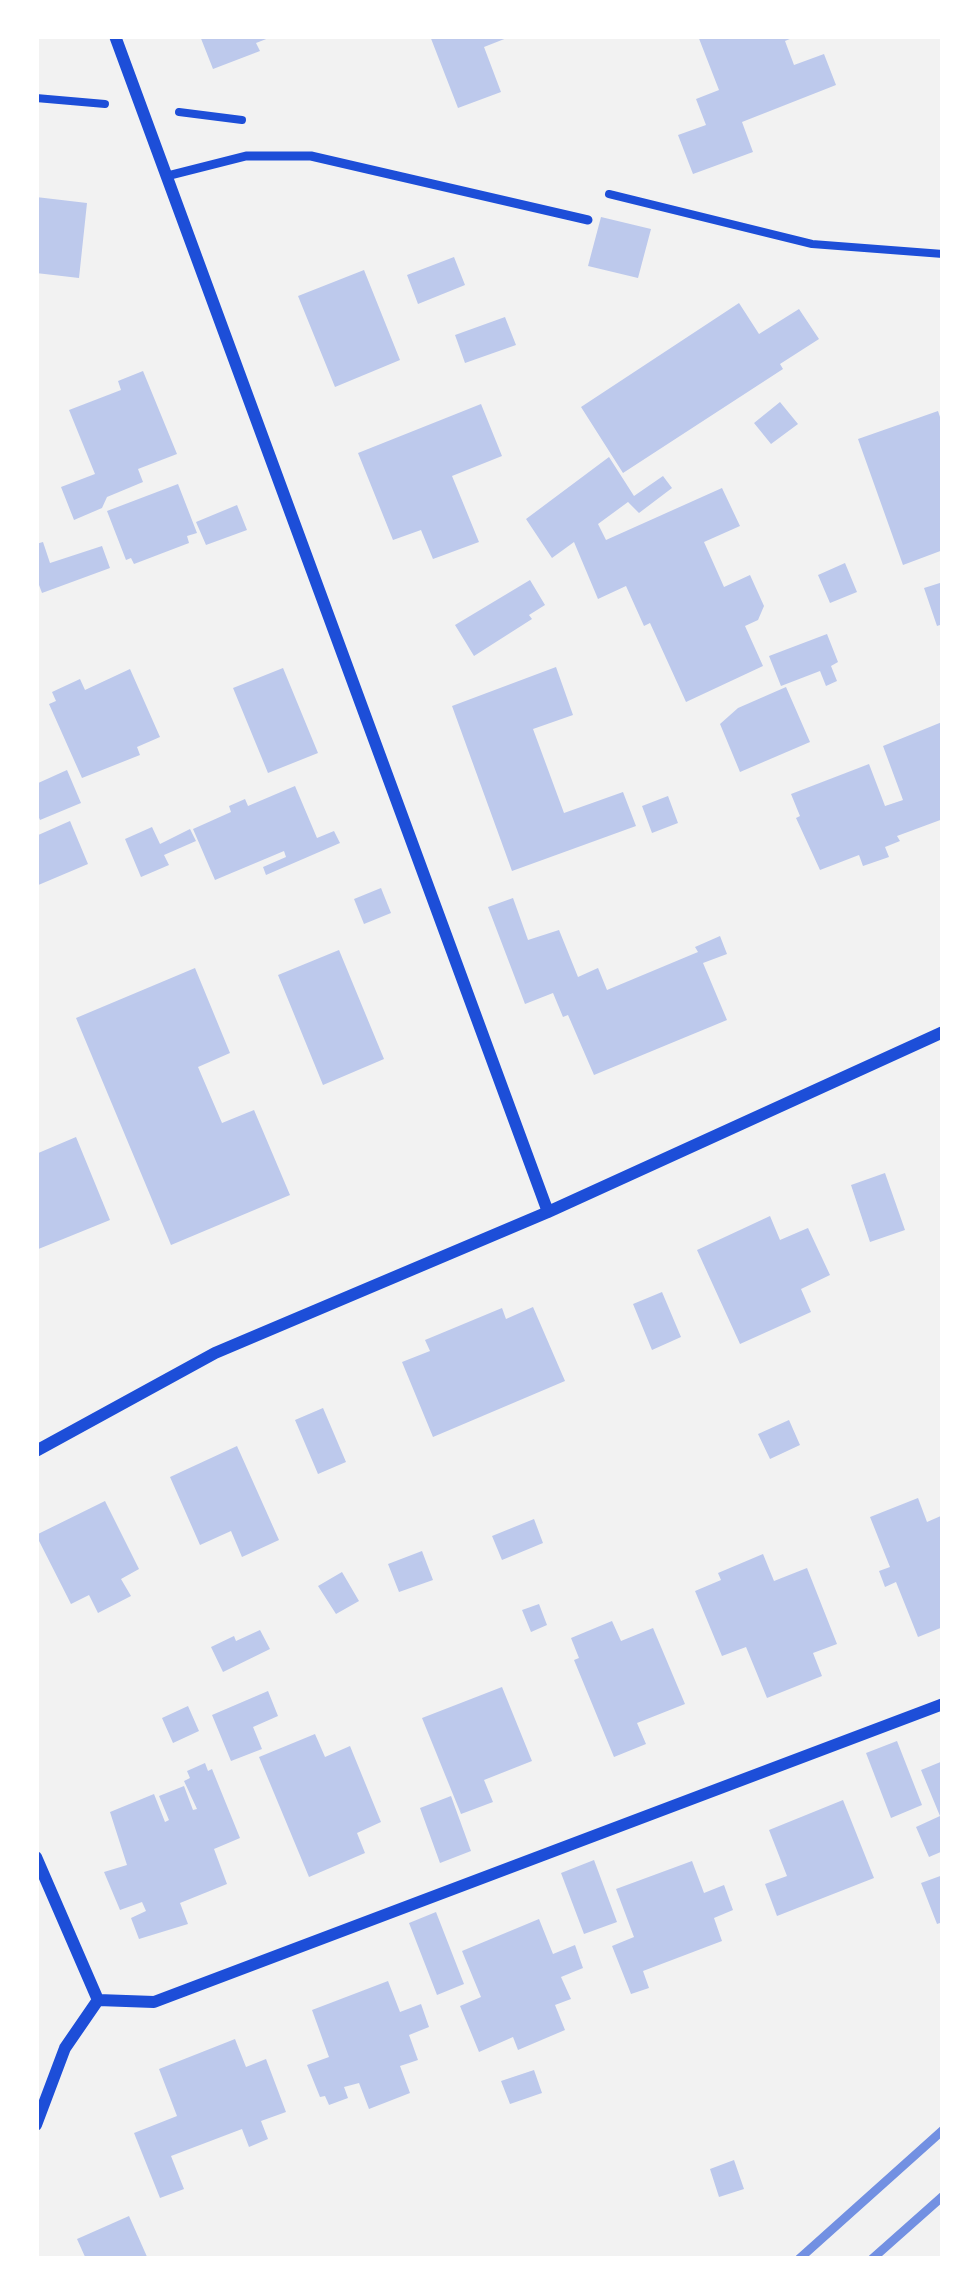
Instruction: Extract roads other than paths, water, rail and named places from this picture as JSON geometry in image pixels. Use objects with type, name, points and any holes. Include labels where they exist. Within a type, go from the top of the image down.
[{"type":"street","points":[[115,36],[548,1212]]},
{"type":"street","points":[[36,1451],[215,1353],[548,1212],[943,1032]]},
{"type":"street","points":[[98,2000],[154,2002],[943,1704]]},
{"type":"street","points":[[36,1857],[98,2000]]},
{"type":"street","points":[[36,2125],[65,2048],[98,2000]]},
{"type":"lane","points":[[167,176],[246,156],[310,156],[587,220]]},
{"type":"railway","points":[[799,2259],[943,2130]]},
{"type":"railway","points":[[872,2259],[943,2196]]}]
